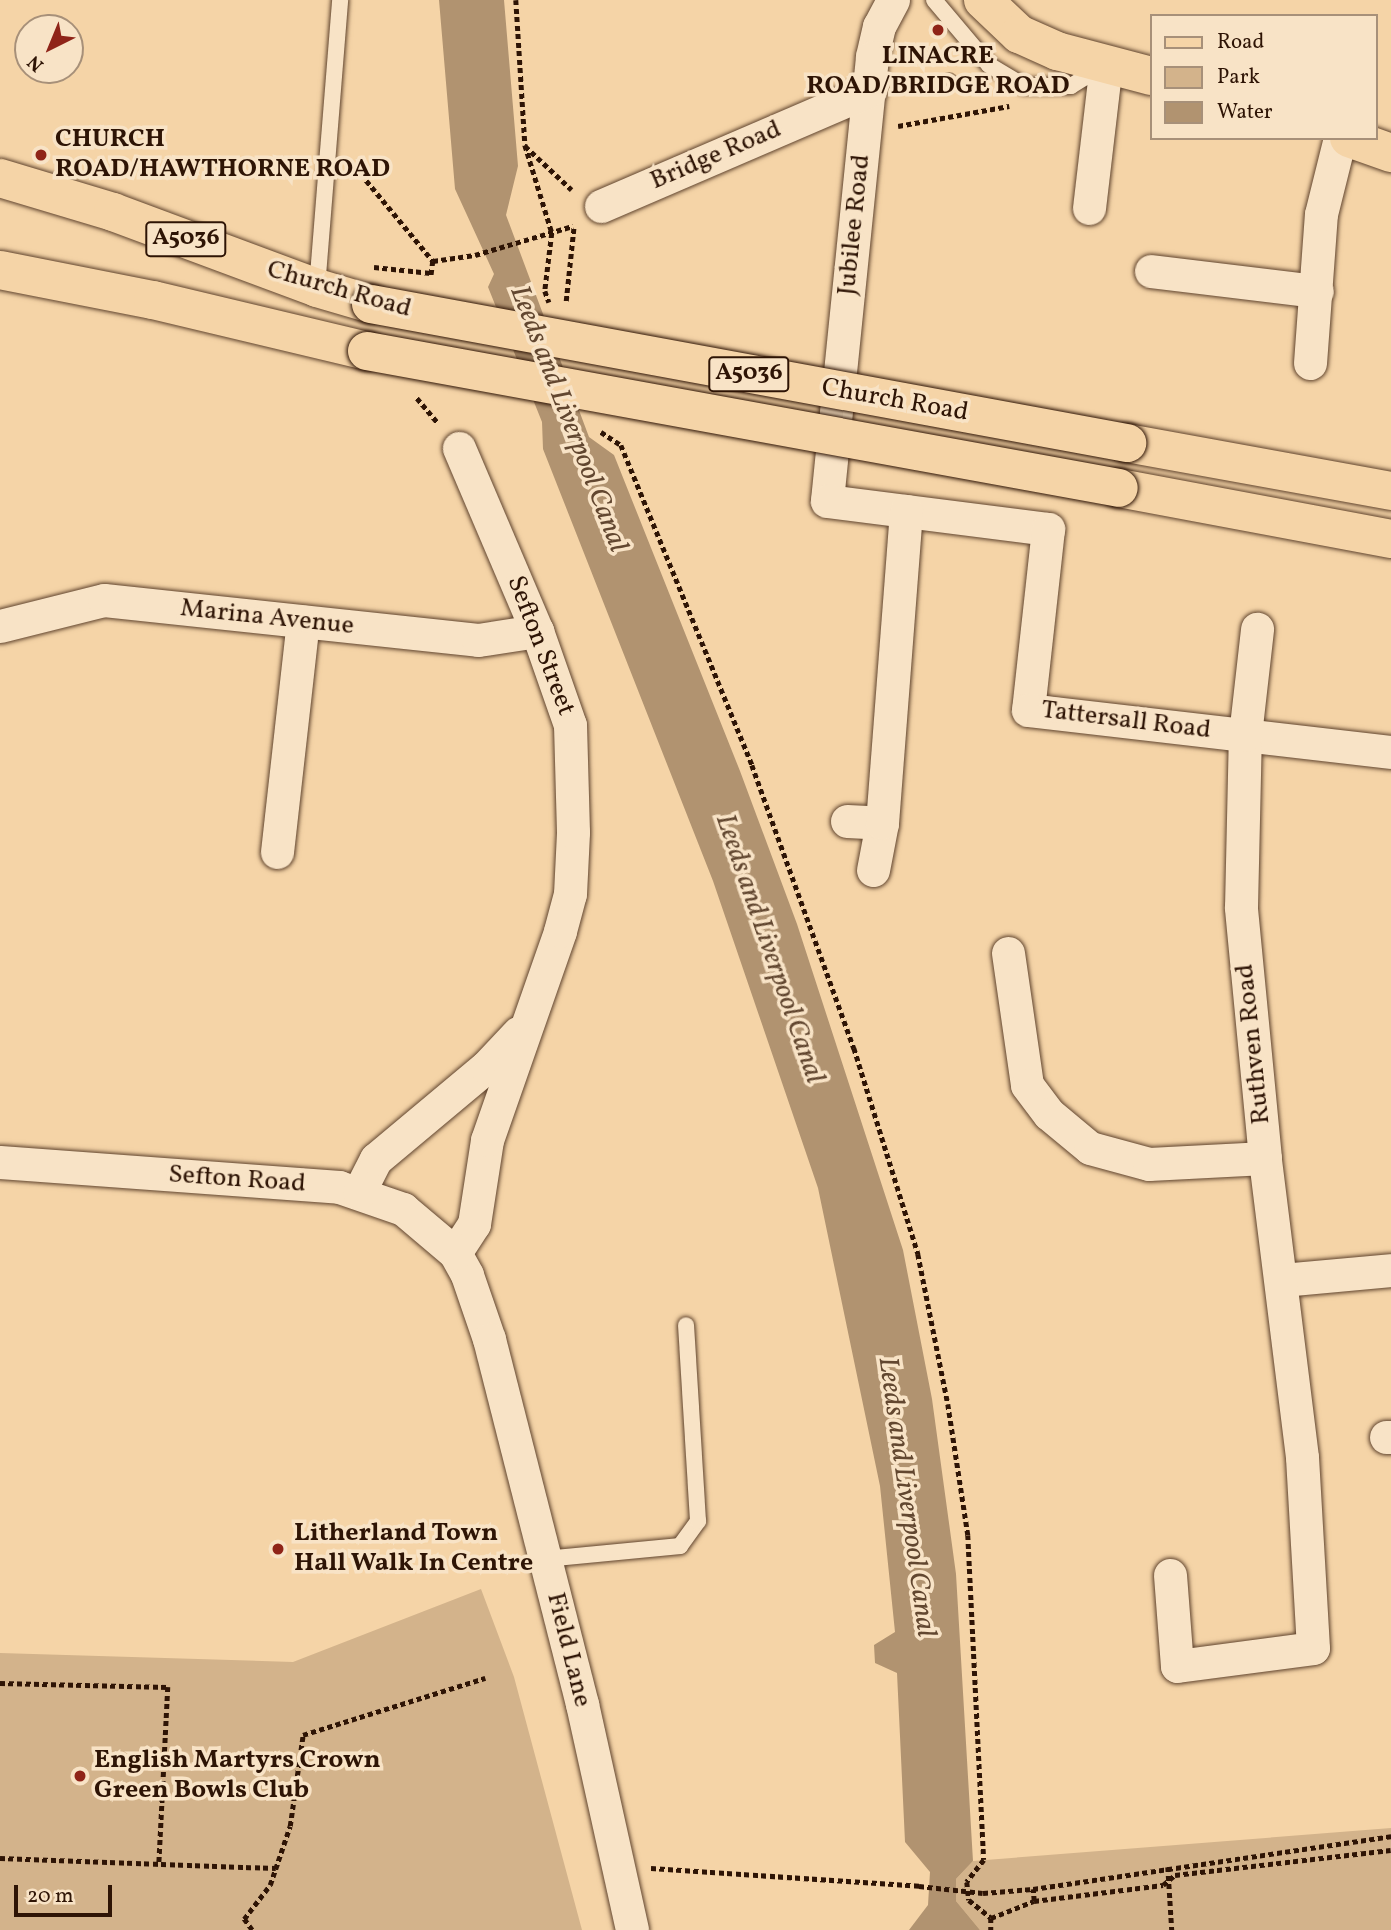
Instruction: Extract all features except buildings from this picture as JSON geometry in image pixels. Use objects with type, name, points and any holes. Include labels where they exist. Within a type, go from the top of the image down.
[{"type":"main road","points":[[983,0],[1019,34],[1106,64],[1150,76]]},
{"type":"main road","points":[[1355,140],[1391,153]]},
{"type":"main road","name":"Church Road","points":[[0,178],[113,212],[317,288],[371,304],[1391,491]]},
{"type":"main road","name":"Church Road","points":[[0,270],[153,300],[367,351],[1391,539]]},
{"type":"street","name":"Jubilee Road","points":[[839,360],[879,26],[891,1]]},
{"type":"street","points":[[1089,208],[1106,64]]},
{"type":"street","name":"Bridge Road","points":[[590,209],[870,90]]},
{"type":"street","points":[[1310,363],[1321,214],[1340,140]]},
{"type":"street","points":[[1152,271],[1317,291]]},
{"type":"street","name":"Tattersall Road","points":[[839,360],[827,501],[1048,530],[1028,710],[1391,752]]},
{"type":"street","name":"Sefton Street","points":[[455,1253],[474,1224],[487,1140],[570,894],[572,832],[570,725],[537,631],[459,448]]},
{"type":"street","points":[[873,870],[883,823],[906,511]]},
{"type":"street","name":"Marina Avenue","points":[[0,626],[104,600],[478,640],[537,631]]},
{"type":"street","points":[[277,852],[303,621]]},
{"type":"street","name":"Ruthven Road","points":[[1170,1576],[1177,1666],[1313,1648],[1303,1457],[1265,1158],[1241,907],[1245,735],[1257,629]]},
{"type":"street","points":[[847,821],[883,823]]},
{"type":"street","points":[[1008,953],[1027,1085],[1049,1114],[1090,1148],[1149,1164],[1265,1158]]},
{"type":"street","name":"Sefton Street","points":[[359,1192],[376,1159],[486,1067],[530,1017]]},
{"type":"street","name":"Sefton Road","points":[[0,1162],[359,1192],[423,1222],[455,1253]]},
{"type":"street","name":"Field Lane","points":[[455,1253],[467,1275],[489,1339],[545,1559],[632,1930]]},
{"type":"street","points":[[1282,1280],[1391,1270]]},
{"type":"lane","points":[[317,288],[340,0]]},
{"type":"lane","points":[[934,0],[989,65],[1024,86],[1071,86],[1106,64]]},
{"type":"lane","points":[[545,1559],[680,1546],[698,1521],[686,1325]]},
{"type":"path","points":[[516,0],[525,145],[552,233],[545,291],[554,316]]},
{"type":"path","points":[[883,129],[961,111],[1021,105]]},
{"type":"path","points":[[433,261],[479,253],[545,236],[573,226],[590,209],[525,145]]},
{"type":"path","points":[[327,170],[360,174],[433,261],[431,275],[381,264]]},
{"type":"path","points":[[566,301],[573,226]]},
{"type":"path","points":[[593,427],[621,445],[752,765],[854,1048],[918,1254],[948,1404],[968,1535],[984,1860],[967,1882],[969,1900],[991,1919],[991,1930]]},
{"type":"path","points":[[252,1930],[244,1919],[270,1885],[290,1826],[303,1735],[485,1678]]},
{"type":"path","points":[[0,1683],[168,1687],[159,1863]]},
{"type":"path","points":[[619,1866],[919,1886],[983,1893],[1033,1889],[1391,1836]]},
{"type":"path","points":[[991,1919],[1034,1901],[1163,1885],[1175,1875],[1391,1850]]},
{"type":"path","points":[[0,1858],[276,1868]]},
{"type":"path","points":[[1168,1867],[1172,1930]]},
{"type":"path","points":[[1033,1889],[1034,1901]]},
{"type":"green space","points":[[481,1589],[514,1677],[582,1930],[0,1930],[0,1653],[293,1662]]},
{"type":"green space","points":[[1391,1828],[1391,1930],[980,1930],[956,1901],[956,1879],[973,1861]]},
{"type":"water","name":"Leeds and Liverpool Canal","points":[[439,0],[504,0],[518,166],[506,215],[589,437],[614,455],[740,771],[797,924],[903,1250],[932,1399],[956,1574],[973,1861],[956,1879],[956,1901],[980,1930],[909,1930],[928,1905],[930,1872],[905,1842],[897,1673],[875,1663],[874,1645],[895,1632],[880,1486],[818,1188],[713,881],[543,449],[542,422],[488,287],[494,274],[455,189]]},
{"type":"place","name":"LINACRE ROAD/BRIDGE ROAD","points":[[938,30]]},
{"type":"place","name":"CHURCH ROAD/HAWTHORNE ROAD","points":[[41,155]]},
{"type":"place","name":"Litherland Town Hall Walk In Centre","points":[[278,1549]]},
{"type":"place","name":"English Martyrs Crown Green Bowls Club","points":[[80,1776]]}]
